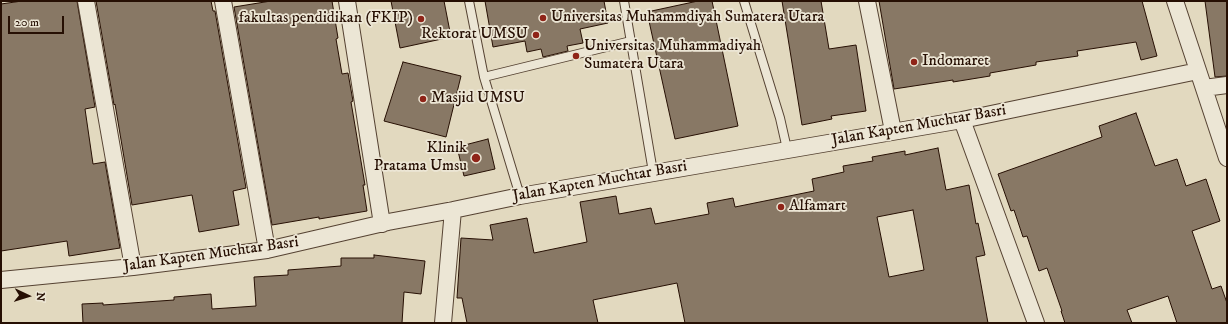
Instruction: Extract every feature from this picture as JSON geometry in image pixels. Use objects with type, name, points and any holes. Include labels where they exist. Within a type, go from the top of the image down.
[{"type":"street","points":[[86,1],[133,267]]},
{"type":"street","points":[[223,1],[267,250]]},
{"type":"street","points":[[347,1],[382,224]]},
{"type":"street","points":[[867,1],[893,131]]},
{"type":"street","points":[[1175,1],[1227,158]]},
{"type":"street","name":"Jalan Kapten Muchtar Basri","points":[[1,280],[133,267],[267,250],[382,224],[520,196],[962,120],[1198,71]]},
{"type":"street","points":[[1204,88],[1227,85]]},
{"type":"street","points":[[962,120],[1036,323]]},
{"type":"street","points":[[443,323],[453,210]]},
{"type":"lane","points":[[469,1],[484,76],[520,196]]},
{"type":"lane","points":[[624,1],[653,172]]},
{"type":"lane","points":[[744,1],[780,118],[787,149]]},
{"type":"lane","points":[[484,76],[631,41]]},
{"type":"building","points":[[22,1],[77,1],[95,107],[85,109],[93,164],[105,162],[120,248],[69,256],[67,241],[1,251],[1,4]]},
{"type":"building","points":[[96,1],[211,1],[213,11],[215,11],[246,188],[233,191],[239,225],[199,232],[192,195],[132,205]]},
{"type":"building","points":[[271,1],[332,1],[342,74],[348,73],[353,101],[351,102],[365,185],[363,185],[367,211],[272,225],[234,7]]},
{"type":"building","name":"fakultas pendidikan (FKIP)","points":[[391,1],[444,1],[451,37],[400,48]]},
{"type":"building","name":"Rektorat UMSU","points":[[485,1],[604,1],[608,23],[580,29],[583,43],[567,46],[568,51],[543,57],[541,49],[527,52],[525,41],[493,47]]},
{"type":"building","points":[[698,1],[712,1],[738,126],[675,139],[647,12]]},
{"type":"building","points":[[782,1],[821,1],[829,49],[856,45],[866,111],[831,116],[832,119],[802,125]]},
{"type":"building","points":[[879,1],[1142,1],[1157,56],[1141,60],[1136,42],[1077,51],[1078,56],[1036,62],[1036,65],[990,73],[990,76],[894,89]]},
{"type":"building","points":[[1205,1],[1227,1],[1227,76],[1215,77]]},
{"type":"building","name":"Masjid UMSU","points":[[403,62],[461,76],[446,137],[384,121]]},
{"type":"building","points":[[1136,113],[1155,166],[1177,159],[1186,186],[1206,179],[1220,221],[1192,231],[1212,289],[1221,286],[1227,303],[1227,323],[1177,323],[1168,296],[1127,310],[1132,323],[1065,323],[1047,268],[1039,271],[1027,236],[1023,237],[1014,210],[1011,211],[998,174],[1102,137],[1099,126]]},
{"type":"building","name":"Klinik Pratama Umsu","points":[[488,139],[495,169],[464,176],[457,147]]},
{"type":"building","points":[[938,148],[946,190],[969,185],[976,224],[978,223],[985,255],[976,257],[988,323],[685,323],[677,283],[593,300],[598,323],[467,323],[462,298],[457,298],[461,238],[493,240],[490,225],[527,218],[534,253],[587,242],[580,202],[616,196],[619,214],[651,208],[655,224],[709,214],[707,203],[733,198],[735,207],[814,191],[812,179],[844,172],[843,166],[873,161],[872,157],[905,151],[905,155]],"holes":[[[913,210],[924,270],[889,277],[877,217]]]},
{"type":"building","points":[[374,255],[425,261],[421,294],[404,292],[402,323],[83,323],[82,304],[103,303],[103,305],[174,300],[174,297],[211,294],[212,309],[256,306],[254,277],[288,275],[288,270],[341,266],[341,258],[374,258]]},
{"type":"place","name":"Universitas Muhammdiyah Sumatera Utara","points":[[543,18]]},
{"type":"place","name":"fakultas pendidikan (FKIP)","points":[[421,19]]},
{"type":"place","name":"Rektorat UMSU","points":[[536,35]]},
{"type":"place","name":"Universitas Muhammadiyah Sumatera Utara","points":[[576,56]]},
{"type":"place","name":"Indomaret","points":[[914,62]]},
{"type":"place","name":"Masjid UMSU","points":[[423,99]]},
{"type":"place","name":"Klinik Pratama Umsu","points":[[476,158]]},
{"type":"place","name":"Alfamart","points":[[781,207]]}]
